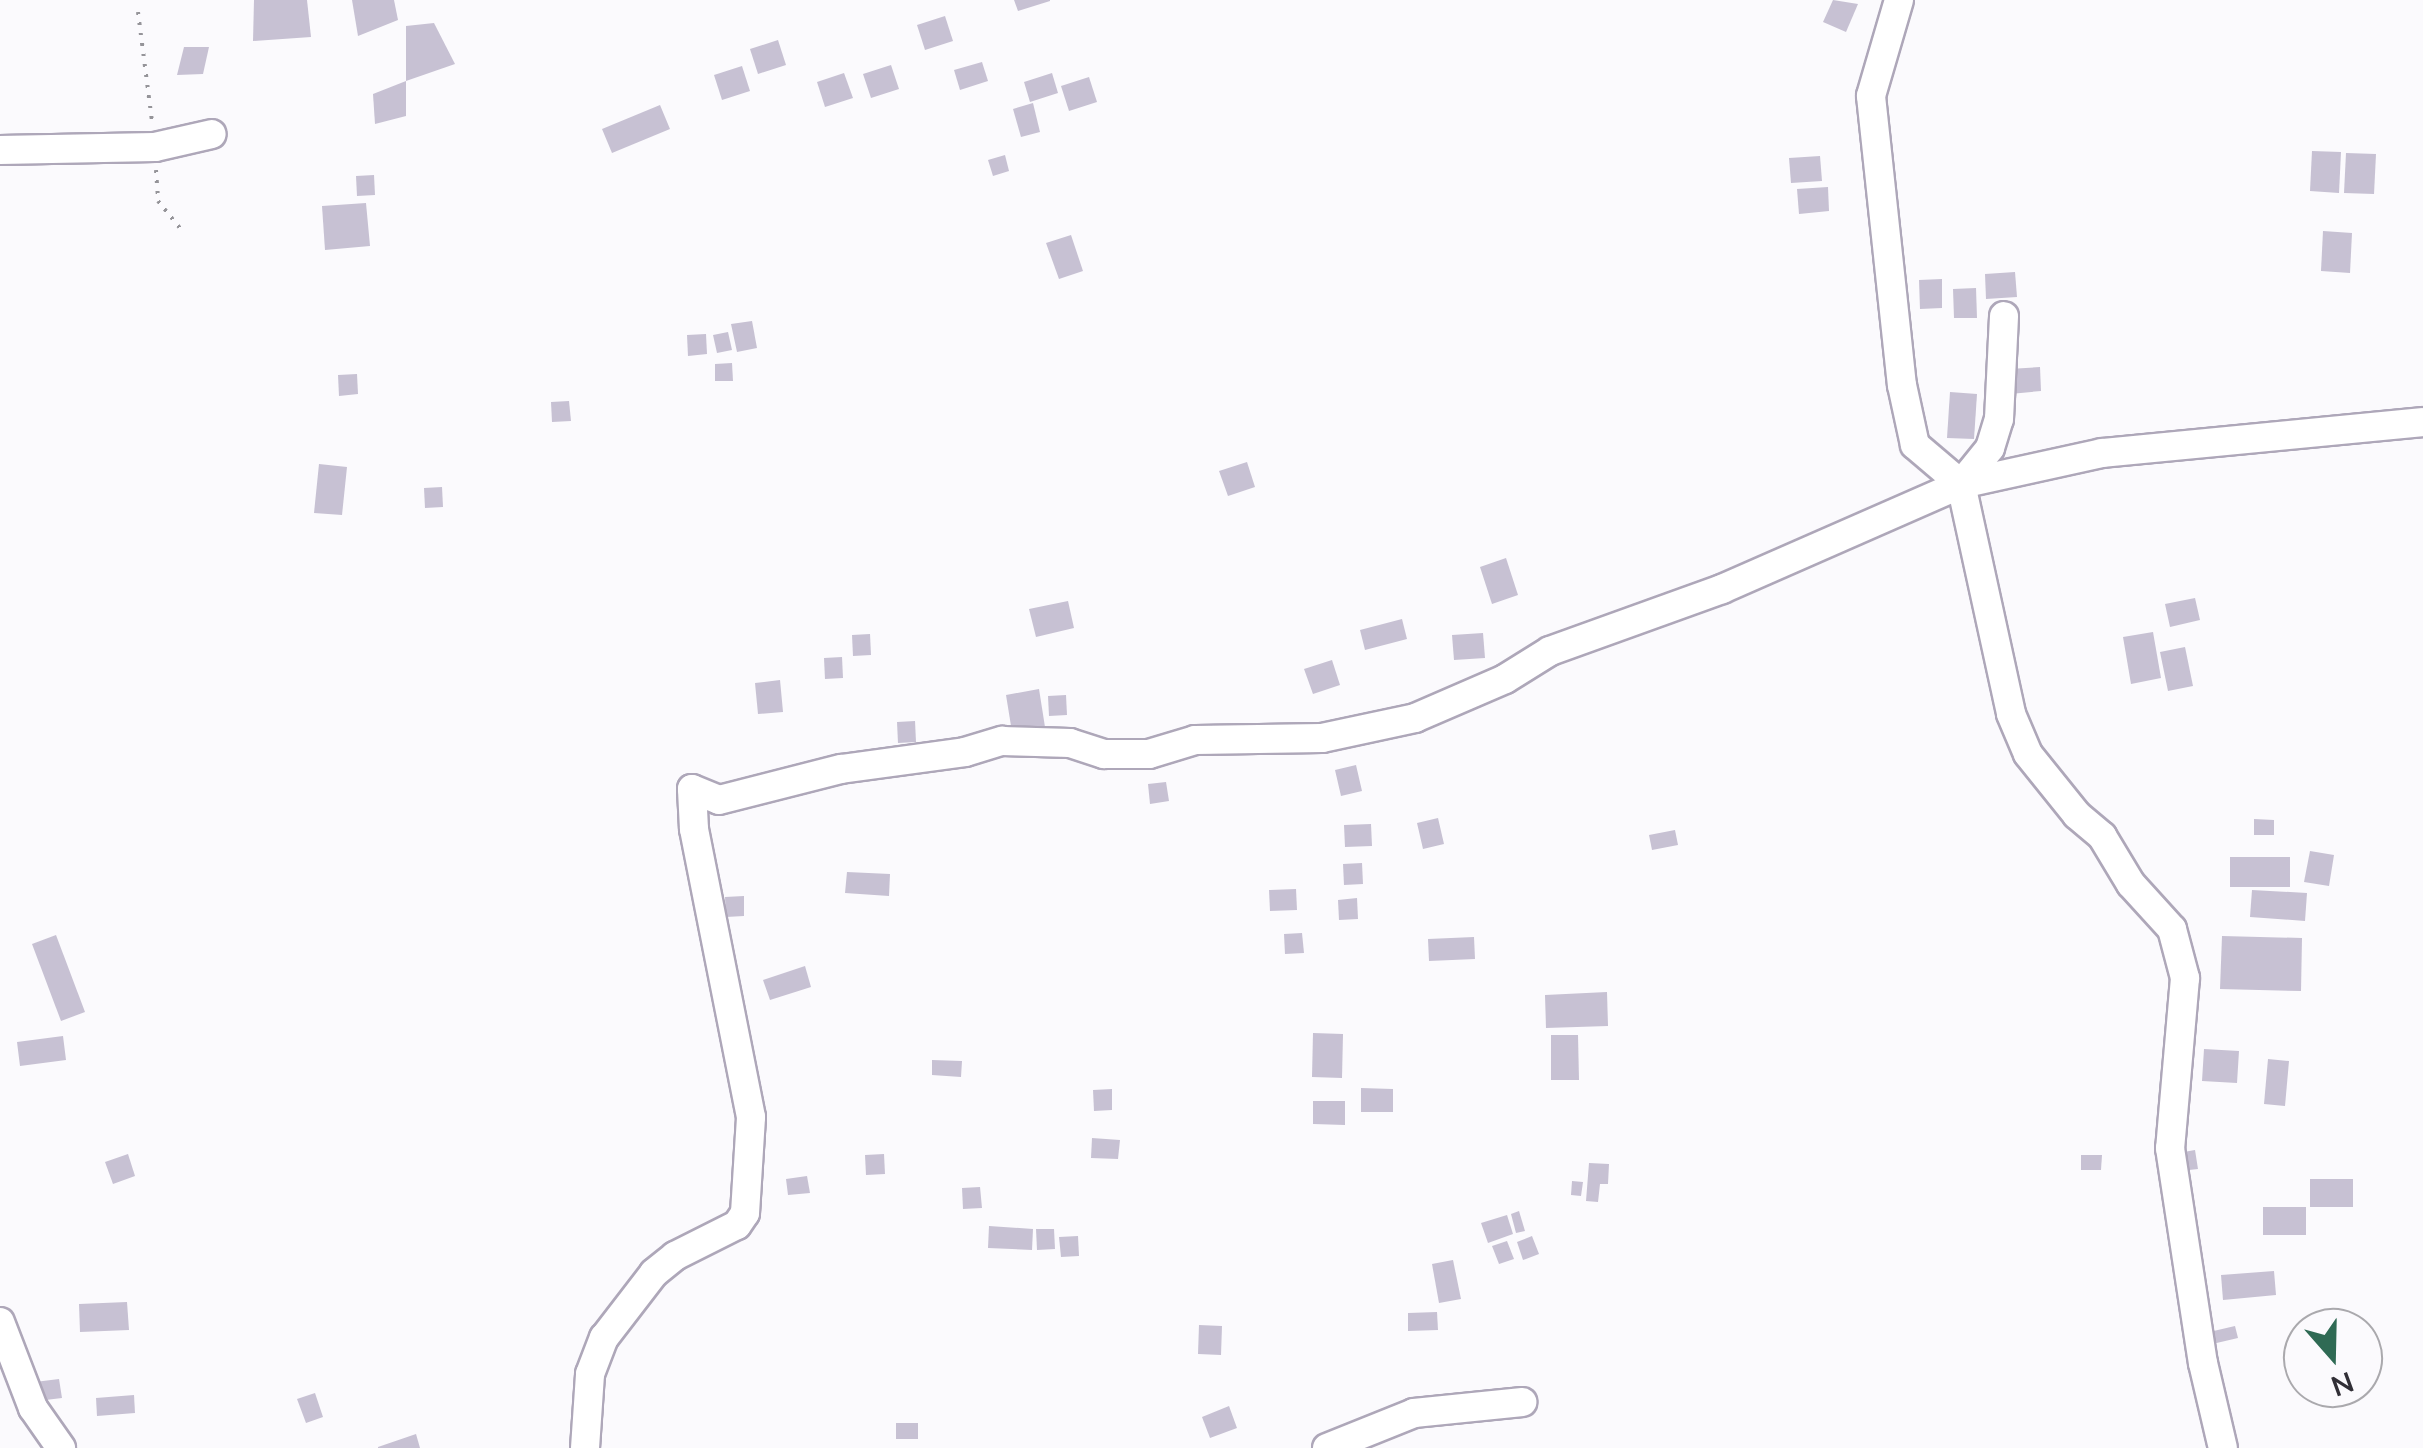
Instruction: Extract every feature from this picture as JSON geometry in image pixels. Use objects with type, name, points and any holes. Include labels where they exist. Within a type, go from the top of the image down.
[{"type":"street","points":[[1899,0],[1872,96],[1902,384],[1915,444],[1961,484],[2002,675],[2028,754],[2078,815],[2102,836],[2131,884],[2172,929],[2184,978],[2170,1148],[2204,1363],[2224,1448]]},
{"type":"street","points":[[0,150],[155,147],[212,134]]},
{"type":"street","points":[[1961,484],[1990,448],[1999,419],[2004,316]]},
{"type":"street","points":[[585,1448],[590,1374],[604,1338],[654,1274],[675,1256],[736,1224],[745,1213],[751,1117],[694,830],[692,789],[719,800],[841,769],[965,752],[1002,741],[1070,743],[1104,754],[1149,754],[1194,740],[1322,738],[1415,718],[1505,680],[1550,651],[1722,589],[1961,484],[2102,453],[2423,422]]},
{"type":"street","points":[[0,1322],[33,1408],[61,1448]]},
{"type":"street","points":[[1327,1448],[1414,1413],[1522,1402]]},
{"type":"path","points":[[138,12],[158,201],[182,232]]},
{"type":"building","points":[[254,0],[307,0],[311,37],[253,41]]},
{"type":"building","points":[[352,0],[394,0],[398,20],[358,36]]},
{"type":"building","points":[[1014,0],[1050,0],[1050,1],[1018,11]]},
{"type":"building","points":[[1833,0],[1858,4],[1846,32],[1823,22]]},
{"type":"building","points":[[945,16],[953,41],[925,50],[917,25]]},
{"type":"building","points":[[434,23],[455,64],[406,81],[406,26]]},
{"type":"building","points":[[778,40],[786,65],[758,74],[750,49]]},
{"type":"building","points":[[184,47],[209,47],[203,74],[177,75]]},
{"type":"building","points":[[982,62],[988,81],[960,90],[954,70]]},
{"type":"building","points":[[891,65],[899,89],[871,98],[863,74]]},
{"type":"building","points":[[742,66],[750,91],[722,100],[714,75]]},
{"type":"building","points":[[844,73],[853,98],[825,107],[817,82]]},
{"type":"building","points":[[1052,73],[1058,93],[1030,102],[1024,82]]},
{"type":"building","points":[[1089,77],[1097,102],[1069,111],[1061,86]]},
{"type":"building","points":[[406,81],[406,116],[375,124],[373,94]]},
{"type":"building","points":[[1033,103],[1040,132],[1021,137],[1013,109]]},
{"type":"building","points":[[660,105],[670,129],[612,153],[602,129]]},
{"type":"building","points":[[2312,151],[2341,152],[2339,193],[2310,191]]},
{"type":"building","points":[[2346,153],[2376,154],[2374,194],[2344,193]]},
{"type":"building","points":[[1005,155],[1009,171],[993,176],[988,160]]},
{"type":"building","points":[[1820,156],[1822,181],[1791,183],[1789,158]]},
{"type":"building","points":[[374,175],[375,195],[357,196],[356,176]]},
{"type":"building","points":[[1828,187],[1829,211],[1799,214],[1797,189]]},
{"type":"building","points":[[366,203],[370,246],[325,250],[322,206]]},
{"type":"building","points":[[2323,231],[2352,233],[2350,273],[2321,271]]},
{"type":"building","points":[[1071,235],[1083,271],[1059,279],[1046,243]]},
{"type":"building","points":[[2015,272],[2017,297],[1986,299],[1985,274]]},
{"type":"building","points":[[1942,279],[1942,308],[1920,309],[1919,280]]},
{"type":"building","points":[[1976,288],[1977,318],[1954,318],[1953,289]]},
{"type":"building","points":[[752,321],[757,348],[737,352],[731,324]]},
{"type":"building","points":[[728,332],[732,350],[717,353],[713,335]]},
{"type":"building","points":[[706,334],[707,354],[688,356],[687,335]]},
{"type":"building","points":[[732,363],[733,381],[715,381],[715,364]]},
{"type":"building","points":[[2040,367],[2041,391],[2010,394],[2009,369]]},
{"type":"building","points":[[357,374],[358,394],[339,396],[338,375]]},
{"type":"building","points":[[1950,392],[1977,394],[1974,439],[1947,438]]},
{"type":"building","points":[[569,401],[571,421],[552,422],[551,402]]},
{"type":"building","points":[[1247,462],[1255,487],[1228,496],[1219,471]]},
{"type":"building","points":[[319,464],[347,467],[342,515],[314,513]]},
{"type":"building","points":[[442,487],[443,507],[425,508],[424,488]]},
{"type":"building","points":[[1506,558],[1518,595],[1492,604],[1480,567]]},
{"type":"building","points":[[2195,598],[2200,620],[2170,627],[2165,604]]},
{"type":"building","points":[[1068,601],[1074,628],[1036,637],[1029,609]]},
{"type":"building","points":[[1402,619],[1407,639],[1365,650],[1360,630]]},
{"type":"building","points":[[2153,632],[2161,678],[2131,684],[2123,637]]},
{"type":"building","points":[[1483,633],[1485,658],[1454,660],[1452,635]]},
{"type":"building","points":[[870,634],[871,655],[853,656],[852,635]]},
{"type":"building","points":[[2185,647],[2193,686],[2168,691],[2160,652]]},
{"type":"building","points":[[842,657],[843,678],[825,679],[824,658]]},
{"type":"building","points":[[1332,660],[1340,685],[1313,694],[1304,669]]},
{"type":"building","points":[[780,680],[783,712],[758,714],[755,683]]},
{"type":"building","points":[[1039,689],[1045,727],[1012,732],[1006,695]]},
{"type":"building","points":[[1066,695],[1067,715],[1049,716],[1048,696]]},
{"type":"building","points":[[915,721],[916,742],[898,743],[897,722]]},
{"type":"building","points":[[1356,765],[1362,791],[1341,796],[1335,770]]},
{"type":"building","points":[[1166,782],[1169,801],[1150,804],[1148,784]]},
{"type":"building","points":[[1438,818],[1444,844],[1423,849],[1417,823]]},
{"type":"building","points":[[2254,819],[2274,820],[2274,835],[2254,835]]},
{"type":"building","points":[[1371,824],[1372,846],[1345,847],[1344,825]]},
{"type":"building","points":[[1675,830],[1678,845],[1652,850],[1649,835]]},
{"type":"building","points":[[2310,851],[2334,855],[2329,886],[2304,882]]},
{"type":"building","points":[[2230,857],[2290,857],[2290,887],[2230,887]]},
{"type":"building","points":[[1362,863],[1363,884],[1344,885],[1343,864]]},
{"type":"building","points":[[847,872],[890,874],[889,896],[845,893]]},
{"type":"building","points":[[1296,889],[1297,910],[1270,911],[1269,890]]},
{"type":"building","points":[[2252,890],[2307,893],[2305,921],[2250,917]]},
{"type":"building","points":[[744,896],[744,916],[726,917],[725,897]]},
{"type":"building","points":[[1357,898],[1358,919],[1339,920],[1338,900]]},
{"type":"building","points":[[1302,933],[1304,953],[1285,954],[1284,934]]},
{"type":"building","points":[[56,935],[85,1012],[61,1021],[32,944]]},
{"type":"building","points":[[2222,936],[2302,938],[2301,991],[2220,989]]},
{"type":"building","points":[[1474,937],[1475,959],[1429,961],[1428,939]]},
{"type":"building","points":[[805,966],[811,987],[770,1000],[763,980]]},
{"type":"building","points":[[1607,992],[1608,1026],[1546,1028],[1545,995]]},
{"type":"building","points":[[1313,1033],[1343,1034],[1342,1078],[1312,1077]]},
{"type":"building","points":[[1551,1035],[1578,1035],[1579,1080],[1551,1080]]},
{"type":"building","points":[[63,1036],[66,1060],[20,1066],[17,1042]]},
{"type":"building","points":[[2204,1049],[2239,1051],[2237,1083],[2202,1081]]},
{"type":"building","points":[[2268,1059],[2289,1061],[2285,1106],[2264,1104]]},
{"type":"building","points":[[932,1060],[962,1061],[961,1077],[932,1075]]},
{"type":"building","points":[[1361,1088],[1393,1089],[1393,1112],[1361,1112]]},
{"type":"building","points":[[1112,1089],[1112,1110],[1094,1111],[1093,1090]]},
{"type":"building","points":[[1313,1101],[1345,1101],[1345,1125],[1313,1124]]},
{"type":"building","points":[[1092,1138],[1120,1140],[1118,1159],[1091,1158]]},
{"type":"building","points":[[2195,1150],[2198,1169],[2180,1171],[2178,1153]]},
{"type":"building","points":[[128,1154],[135,1176],[113,1184],[105,1162]]},
{"type":"building","points":[[884,1154],[885,1174],[866,1175],[865,1155]]},
{"type":"building","points":[[2081,1155],[2102,1155],[2101,1170],[2081,1170]]},
{"type":"building","points":[[1589,1163],[1609,1164],[1608,1184],[1600,1184],[1598,1202],[1586,1201]]},
{"type":"building","points":[[807,1176],[810,1193],[788,1195],[786,1179]]},
{"type":"building","points":[[2310,1179],[2353,1179],[2353,1207],[2310,1207]]},
{"type":"building","points":[[1572,1181],[1583,1182],[1581,1196],[1571,1195]]},
{"type":"building","points":[[980,1187],[982,1208],[963,1209],[962,1188]]},
{"type":"building","points":[[2263,1207],[2306,1207],[2306,1235],[2263,1235]]},
{"type":"building","points":[[1519,1211],[1525,1231],[1516,1233],[1511,1214]]},
{"type":"building","points":[[1507,1215],[1513,1234],[1488,1243],[1481,1223]]},
{"type":"building","points":[[989,1226],[1033,1229],[1032,1250],[988,1248]]},
{"type":"building","points":[[1036,1229],[1054,1229],[1055,1249],[1037,1250]]},
{"type":"building","points":[[1078,1236],[1079,1256],[1061,1257],[1059,1237]]},
{"type":"building","points":[[1532,1236],[1539,1254],[1523,1260],[1517,1242]]},
{"type":"building","points":[[1507,1241],[1514,1259],[1499,1264],[1492,1246]]},
{"type":"building","points":[[1453,1260],[1461,1299],[1439,1303],[1432,1264]]},
{"type":"building","points":[[2274,1271],[2276,1295],[2223,1300],[2221,1275]]},
{"type":"building","points":[[127,1302],[129,1330],[80,1332],[79,1304]]},
{"type":"building","points":[[1437,1312],[1438,1330],[1408,1331],[1408,1313]]},
{"type":"building","points":[[1199,1325],[1222,1326],[1221,1355],[1198,1354]]},
{"type":"building","points":[[2235,1326],[2238,1338],[2208,1345],[2205,1333]]},
{"type":"building","points":[[59,1379],[62,1398],[37,1401],[35,1382]]},
{"type":"building","points":[[315,1393],[323,1417],[306,1423],[297,1399]]},
{"type":"building","points":[[134,1395],[135,1413],[97,1416],[96,1398]]},
{"type":"building","points":[[1229,1406],[1237,1428],[1210,1438],[1202,1417]]},
{"type":"building","points":[[896,1423],[918,1423],[918,1439],[896,1439]]},
{"type":"building","points":[[416,1434],[420,1448],[378,1448],[378,1447]]}]
